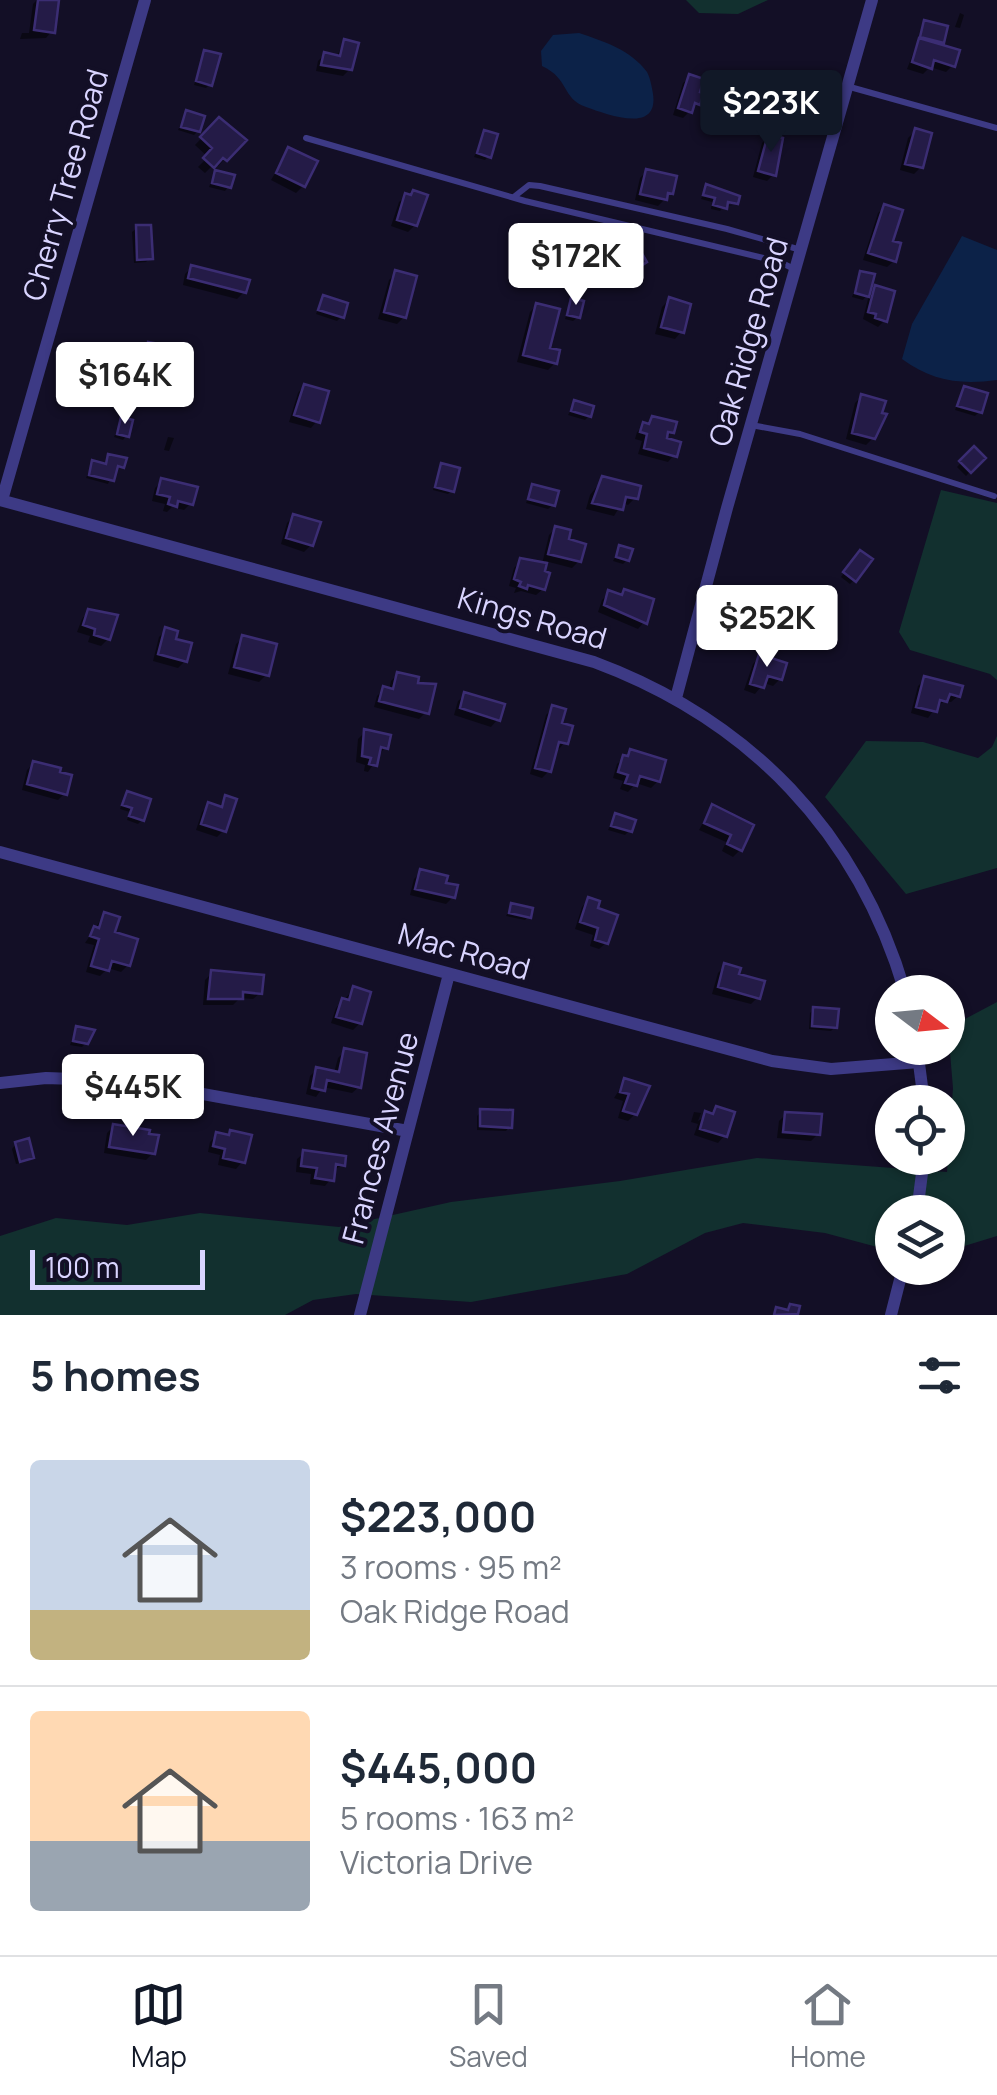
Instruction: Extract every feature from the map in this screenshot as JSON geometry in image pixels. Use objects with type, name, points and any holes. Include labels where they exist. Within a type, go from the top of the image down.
[{"type":"street","name":"Cherry Tree Road","points":[[1,500],[145,0]]},
{"type":"street","name":"Oak Ridge Road","points":[[676,698],[872,0]]},
{"type":"street","name":"Kings Road","points":[[1,500],[546,648],[628,675],[676,698],[764,761],[813,813],[866,894],[898,975]]},
{"type":"street","name":"Mac Road","points":[[0,852],[772,1061],[831,1069],[875,1061]]},
{"type":"street","name":"Frances Avenue","points":[[360,1315],[448,974]]},
{"type":"street","points":[[0,1083],[46,1078],[131,1081],[408,1131]]},
{"type":"street","points":[[890,1315],[898,1285]]},
{"type":"lane","points":[[848,86],[997,128]]},
{"type":"lane","points":[[306,138],[514,197],[746,253],[796,270]]},
{"type":"lane","points":[[514,197],[529,185],[540,186],[802,250]]},
{"type":"lane","points":[[750,425],[800,434],[994,496]]},
{"type":"green space","points":[[686,0],[768,0],[738,14],[699,13]]},
{"type":"green space","points":[[941,490],[997,503],[997,680],[990,674],[910,650],[899,632]]},
{"type":"green space","points":[[997,736],[997,868],[906,894],[825,797],[866,741],[923,742],[978,758],[992,747]]},
{"type":"green space","points":[[997,1002],[997,1236],[965,1246],[965,1195],[875,1195],[875,1246],[825,1233],[743,1223],[705,1233],[627,1274],[471,1302],[356,1294],[313,1300],[285,1315],[0,1315],[0,1236],[56,1218],[127,1225],[200,1213],[339,1227],[451,1202],[620,1181],[757,1158],[875,1167],[875,1175],[965,1175],[965,1085],[953,1085],[951,1065],[965,1065],[965,1019]]},
{"type":"water","points":[[579,33],[625,52],[647,72],[653,94],[653,107],[648,114],[629,118],[586,107],[573,99],[557,77],[542,66],[541,51],[553,35]]},
{"type":"water","points":[[962,236],[997,250],[997,380],[947,380],[902,359],[912,324]]},
{"type":"building","points":[[38,0],[59,0],[55,33],[34,30]]},
{"type":"building","points":[[924,20],[948,26],[944,43],[920,37]]},
{"type":"building","points":[[919,38],[960,50],[955,67],[934,60],[932,69],[912,62]]},
{"type":"building","points":[[344,39],[359,43],[352,70],[321,65],[324,52],[340,56]]},
{"type":"building","points":[[204,50],[221,54],[212,86],[196,81]]},
{"type":"building","points":[[689,74],[704,79],[700,105],[695,103],[692,113],[678,108]]},
{"type":"building","points":[[186,110],[205,116],[200,132],[181,127]]},
{"type":"building","points":[[219,117],[247,140],[227,161],[223,158],[214,168],[203,158],[212,148],[200,137]]},
{"type":"building","points":[[915,128],[932,133],[923,168],[905,164]]},
{"type":"building","points":[[484,130],[498,134],[491,158],[477,153]]},
{"type":"building","points":[[768,134],[783,138],[776,176],[758,171]]},
{"type":"building","points":[[288,147],[318,161],[305,187],[276,173]]},
{"type":"building","points":[[646,169],[677,176],[673,194],[668,193],[667,200],[640,194]]},
{"type":"building","points":[[215,170],[235,175],[231,188],[212,183]]},
{"type":"building","points":[[706,184],[740,196],[738,204],[728,202],[727,209],[713,205],[715,198],[703,195]]},
{"type":"building","points":[[413,190],[428,195],[417,226],[397,220],[405,193],[411,195]]},
{"type":"building","points":[[884,204],[903,210],[893,241],[901,243],[896,262],[868,253]]},
{"type":"building","points":[[136,225],[151,225],[153,259],[137,260]]},
{"type":"building","points":[[629,231],[647,262],[635,270],[616,238]]},
{"type":"building","points":[[191,265],[250,280],[246,293],[188,278]]},
{"type":"building","points":[[395,270],[417,276],[406,318],[384,312]]},
{"type":"building","points":[[860,271],[875,274],[869,297],[855,293]]},
{"type":"building","points":[[875,285],[895,291],[887,322],[868,312]]},
{"type":"building","points":[[323,295],[348,303],[344,318],[318,310]]},
{"type":"building","points":[[669,297],[691,304],[684,333],[661,327]]},
{"type":"building","points":[[571,298],[584,301],[580,318],[567,315]]},
{"type":"building","points":[[536,303],[560,309],[550,348],[560,350],[557,364],[523,355]]},
{"type":"building","points":[[148,342],[165,345],[161,367],[168,368],[165,384],[142,380]]},
{"type":"building","points":[[304,384],[329,391],[320,423],[294,415]]},
{"type":"building","points":[[964,386],[988,393],[982,413],[957,406]]},
{"type":"building","points":[[861,394],[886,401],[882,413],[887,414],[875,439],[852,433]]},
{"type":"building","points":[[574,400],[594,406],[591,417],[571,411]]},
{"type":"building","points":[[652,416],[677,422],[674,433],[668,432],[667,438],[681,442],[677,457],[644,448],[647,434],[640,432],[643,422],[649,424]]},
{"type":"building","points":[[121,417],[133,420],[129,437],[117,434]]},
{"type":"building","points":[[974,446],[986,458],[971,473],[959,461]]},
{"type":"building","points":[[108,454],[127,458],[124,468],[118,466],[114,481],[89,475],[92,460],[106,464]]},
{"type":"building","points":[[441,463],[460,468],[454,492],[435,487]]},
{"type":"building","points":[[602,476],[641,486],[638,499],[626,497],[623,510],[592,503]]},
{"type":"building","points":[[161,478],[198,487],[193,505],[178,501],[177,507],[168,504],[170,497],[157,494]]},
{"type":"building","points":[[532,484],[559,491],[555,506],[528,499]]},
{"type":"building","points":[[293,514],[321,522],[313,546],[286,538]]},
{"type":"building","points":[[555,526],[571,530],[569,539],[586,544],[581,562],[548,554]]},
{"type":"building","points":[[619,545],[633,549],[629,561],[616,557]]},
{"type":"building","points":[[860,550],[873,559],[856,582],[843,572]]},
{"type":"building","points":[[520,558],[547,563],[545,571],[550,573],[545,590],[519,586],[521,582],[514,579]]},
{"type":"building","points":[[624,589],[654,599],[647,624],[604,605],[608,590],[622,595]]},
{"type":"building","points":[[88,609],[118,615],[110,640],[94,635],[95,629],[83,625]]},
{"type":"building","points":[[165,627],[178,631],[176,639],[192,643],[187,662],[158,654]]},
{"type":"building","points":[[242,635],[277,644],[269,676],[234,667]]},
{"type":"building","points":[[759,654],[787,663],[782,680],[768,676],[764,688],[750,684]]},
{"type":"building","points":[[397,672],[419,677],[418,683],[436,684],[429,714],[379,701],[383,686],[393,689]]},
{"type":"building","points":[[924,676],[963,686],[960,697],[950,694],[947,702],[940,700],[937,712],[916,707]]},
{"type":"building","points":[[464,692],[505,704],[500,721],[460,708]]},
{"type":"building","points":[[552,705],[566,709],[562,723],[573,726],[568,744],[559,742],[551,772],[535,768]]},
{"type":"building","points":[[364,729],[391,735],[388,749],[381,747],[377,766],[369,764],[371,758],[362,756]]},
{"type":"building","points":[[630,749],[666,760],[660,782],[640,776],[637,786],[625,783],[628,775],[618,772],[623,755],[628,756]]},
{"type":"building","points":[[33,761],[72,775],[67,795],[27,784]]},
{"type":"building","points":[[127,791],[151,799],[144,821],[129,816],[132,808],[122,805]]},
{"type":"building","points":[[225,795],[237,799],[226,832],[201,824],[208,802],[222,807]]},
{"type":"building","points":[[712,804],[754,825],[742,851],[727,844],[731,835],[704,823]]},
{"type":"building","points":[[615,813],[636,820],[632,832],[611,826]]},
{"type":"building","points":[[420,869],[448,876],[446,883],[458,885],[455,898],[415,889]]},
{"type":"building","points":[[588,897],[600,901],[598,908],[618,915],[608,944],[595,940],[598,928],[580,922]]},
{"type":"building","points":[[511,903],[533,908],[531,918],[509,913]]},
{"type":"building","points":[[104,912],[120,917],[115,932],[138,939],[130,966],[112,961],[109,971],[91,966],[99,939],[90,936],[94,926],[99,928]]},
{"type":"building","points":[[724,963],[741,968],[739,974],[765,981],[760,999],[718,987]]},
{"type":"building","points":[[211,970],[264,975],[262,994],[243,992],[243,999],[208,999]]},
{"type":"building","points":[[353,986],[371,992],[362,1024],[336,1017],[342,998],[349,1000]]},
{"type":"building","points":[[813,1007],[839,1009],[837,1028],[812,1026]]},
{"type":"building","points":[[76,1026],[95,1030],[88,1044],[73,1041]]},
{"type":"building","points":[[344,1048],[367,1053],[361,1088],[327,1080],[325,1091],[312,1088],[316,1067],[339,1072]]},
{"type":"building","points":[[624,1078],[650,1086],[637,1115],[623,1111],[629,1094],[620,1092]]},
{"type":"building","points":[[716,1106],[735,1112],[727,1137],[700,1129],[705,1111],[713,1114]]},
{"type":"building","points":[[480,1109],[513,1110],[512,1128],[480,1126]]},
{"type":"building","points":[[785,1112],[822,1114],[820,1135],[783,1132]]},
{"type":"building","points":[[113,1124],[159,1135],[155,1154],[109,1147]]},
{"type":"building","points":[[230,1130],[252,1135],[245,1163],[223,1158],[225,1149],[213,1146],[216,1132],[229,1135]]},
{"type":"building","points":[[29,1138],[34,1158],[20,1162],[15,1142]]},
{"type":"building","points":[[303,1150],[346,1156],[345,1166],[336,1164],[334,1181],[315,1178],[317,1168],[301,1166]]},
{"type":"building","points":[[790,1304],[800,1306],[798,1314],[774,1315],[776,1307],[788,1310]]}]
